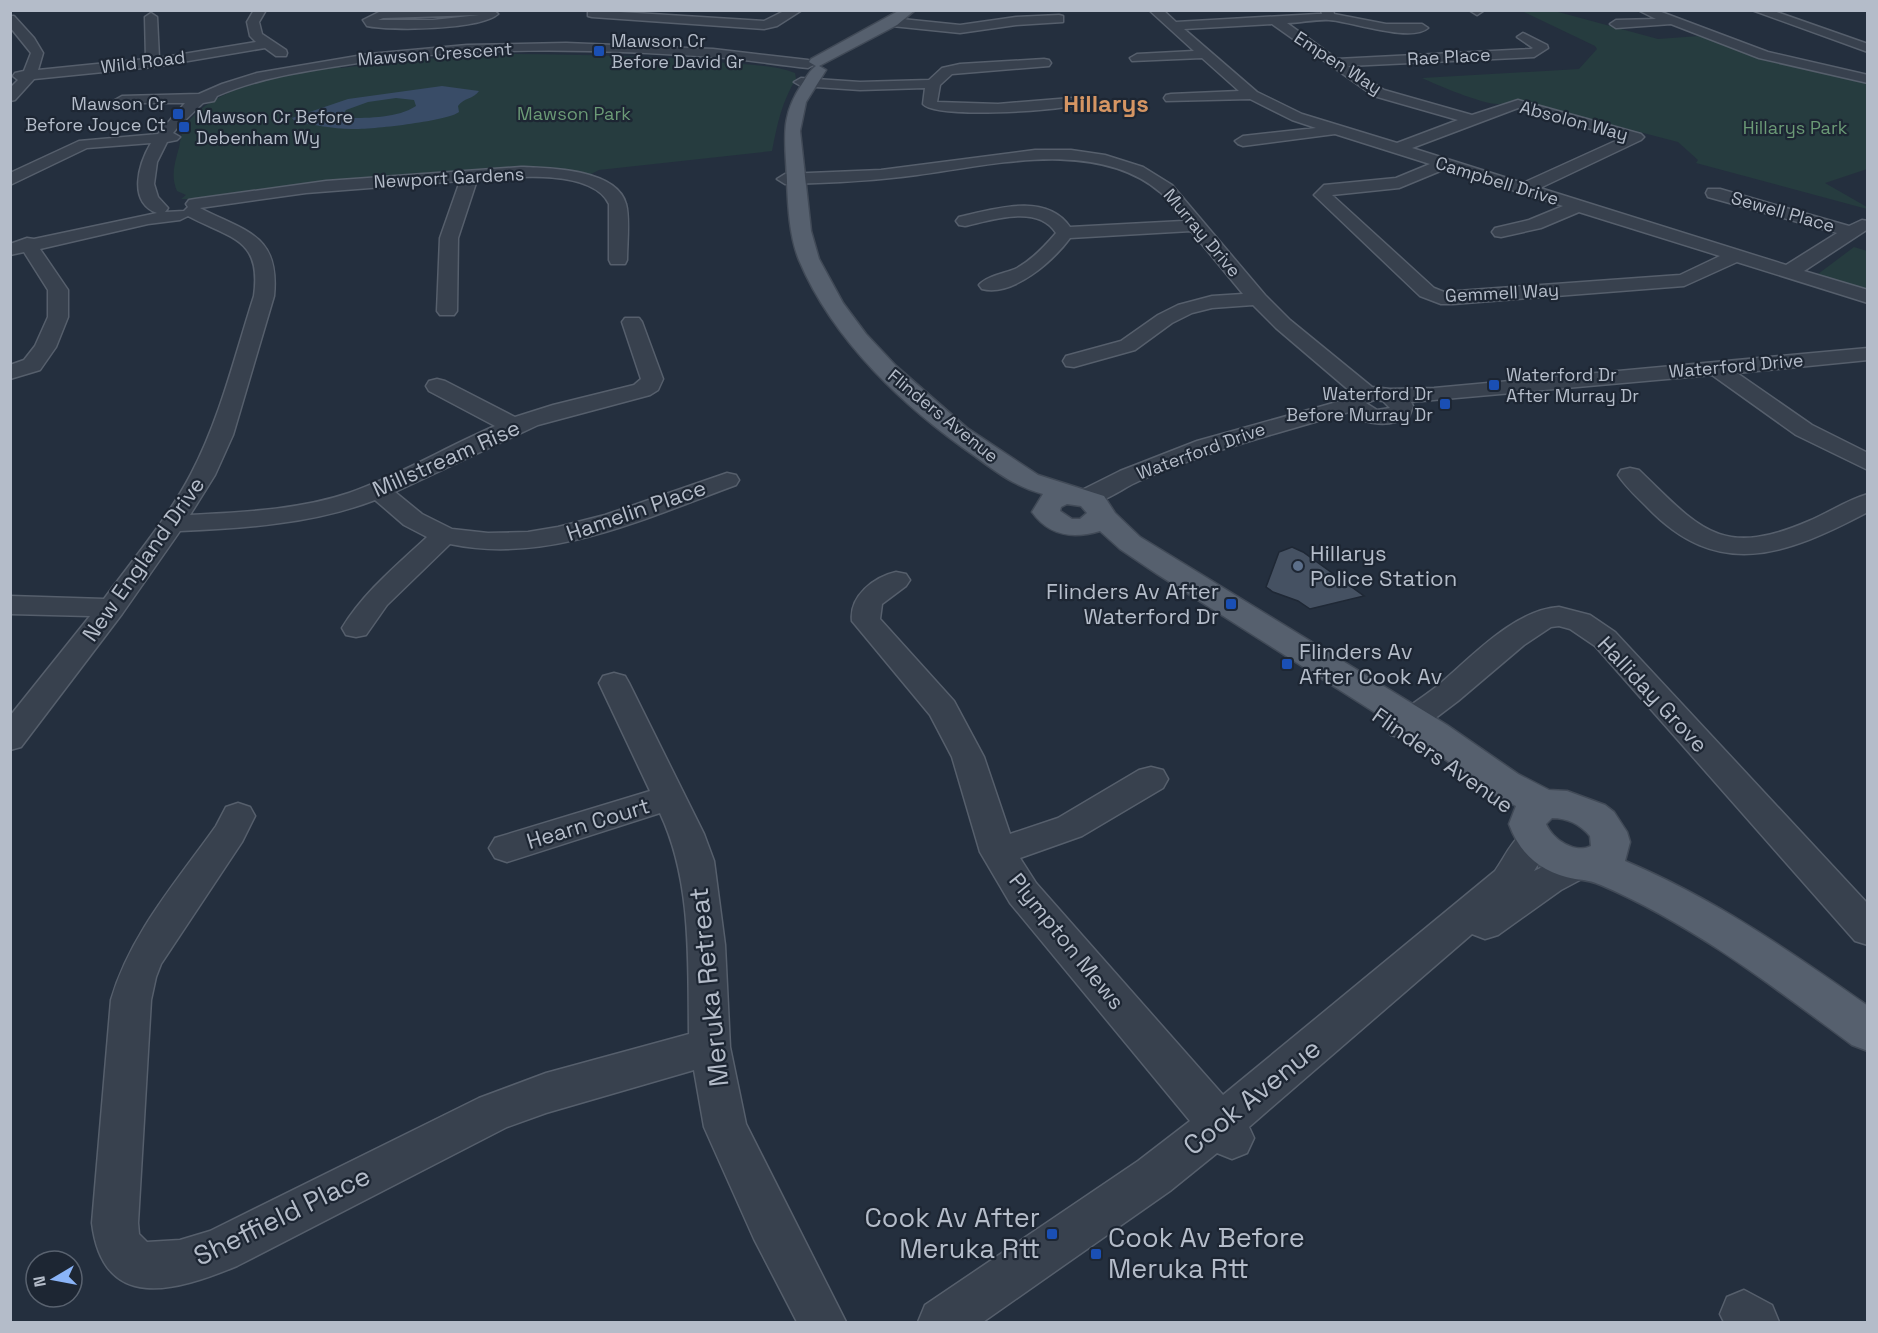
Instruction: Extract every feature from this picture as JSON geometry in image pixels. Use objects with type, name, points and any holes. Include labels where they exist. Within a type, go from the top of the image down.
[{"type":"main road","points":[[895,23],[909,10]]},
{"type":"main road","points":[[811,70],[917,10]]},
{"type":"main road","name":"Flinders Avenue","points":[[811,70],[798,102],[792,126],[788,217],[798,260],[819,302],[857,355],[879,378],[929,423],[1004,478],[1082,508],[1140,565],[1407,723],[1467,772],[1536,822]]},
{"type":"main road","points":[[1594,859],[1611,839],[1606,829],[1591,815],[1564,804],[1536,822],[1554,856],[1594,859],[1813,969],[1868,1007]]},
{"type":"main road","points":[[1594,859],[1698,916],[1793,978],[1868,1031]]},
{"type":"street","points":[[260,10],[254,22],[253,29],[256,36],[265,44],[309,68]]},
{"type":"street","points":[[481,10],[492,14],[477,19],[442,23],[383,25],[371,23],[369,20],[375,16],[394,14],[481,10]]},
{"type":"street","points":[[589,14],[694,14],[768,25],[796,10]]},
{"type":"street","name":"Campbell Drive","points":[[1155,10],[1252,95],[1282,111],[1335,130],[1868,297]]},
{"type":"street","points":[[1644,10],[1764,55],[1868,79]]},
{"type":"street","points":[[1758,10],[1868,48]]},
{"type":"street","points":[[1174,26],[1276,21],[1327,13],[1386,28],[1422,28]]},
{"type":"street","points":[[895,23],[960,29],[1055,15],[1070,31]]},
{"type":"street","points":[[151,17],[153,63]]},
{"type":"street","name":"Empen Way","points":[[1276,21],[1378,93],[1472,120]]},
{"type":"street","points":[[1616,24],[1672,22]]},
{"type":"street","points":[[430,52],[442,23]]},
{"type":"street","points":[[10,97],[25,75],[27,51],[12,26]]},
{"type":"street","points":[[552,48],[565,34]]},
{"type":"street","name":"Rae Place","points":[[1334,63],[1534,53],[1542,48],[1522,37]]},
{"type":"street","name":"Wild Road","points":[[25,75],[153,63],[265,44]]},
{"type":"street","name":"Mawson Crescent","points":[[183,210],[158,194],[154,180],[167,137],[207,98],[255,81],[309,68],[430,52],[552,48],[706,54],[760,59],[876,86],[933,84]]},
{"type":"street","points":[[1137,58],[1204,54]]},
{"type":"street","points":[[1044,63],[967,62],[947,71],[933,84],[930,104],[932,111],[1071,102]]},
{"type":"street","points":[[10,88],[25,75]]},
{"type":"street","points":[[1171,98],[1252,95]]},
{"type":"street","points":[[122,100],[207,98]]},
{"type":"street","name":"Absolon Way","points":[[1396,149],[1518,104],[1636,137],[1524,189]]},
{"type":"street","points":[[1243,141],[1335,130]]},
{"type":"street","points":[[10,180],[84,144],[167,137]]},
{"type":"street","points":[[1108,161],[1129,149]]},
{"type":"street","name":"Murray Drive","points":[[791,179],[894,174],[946,160],[1040,155],[1108,161],[1135,170],[1157,182],[1197,225],[1258,299],[1361,403]]},
{"type":"street","name":"Gemmell Way","points":[[1443,164],[1399,183],[1330,189],[1322,195],[1427,292],[1436,296],[1453,298],[1684,280],[1693,278],[1736,255]]},
{"type":"street","name":"Newport Gardens","points":[[19,246],[183,210],[303,188],[545,173],[578,178],[601,185],[610,191],[618,204],[618,260]]},
{"type":"street","points":[[447,311],[448,238],[471,176]]},
{"type":"street","name":"Sewell Place","points":[[1714,193],[1860,227]]},
{"type":"street","points":[[1501,232],[1535,224],[1578,206]]},
{"type":"street","name":"New England Drive","points":[[10,739],[112,608],[172,524],[203,475],[220,435],[254,332],[267,278],[266,263],[259,250],[244,237],[183,210]]},
{"type":"street","points":[[965,221],[1000,214],[1042,214],[1054,219],[1065,233]]},
{"type":"street","points":[[989,285],[1027,272],[1050,253],[1065,233],[1197,225]]},
{"type":"street","points":[[1790,272],[1860,227]]},
{"type":"street","points":[[10,373],[32,365],[45,347],[58,317],[58,290],[19,246]]},
{"type":"street","points":[[1074,361],[1123,348],[1167,317],[1185,308],[1216,302],[1258,299]]},
{"type":"street","name":"Millstream Rise","points":[[172,524],[287,515],[337,504],[379,491],[514,426],[562,410],[642,390],[650,385],[652,379],[632,322]]},
{"type":"street","name":"Waterford Drive","points":[[1082,508],[1194,460],[1361,403],[1380,417],[1392,416],[1401,412],[1396,401],[1478,396],[1868,354]]},
{"type":"street","name":"Waterford Drive","points":[[1720,370],[1868,360]]},
{"type":"street","points":[[1720,370],[1804,430],[1868,463]]},
{"type":"street","points":[[437,386],[514,426]]},
{"type":"street","points":[[1630,475],[1692,534],[1724,546],[1795,538],[1868,502]]},
{"type":"street","name":"Hamelin Place","points":[[379,491],[413,520],[445,535],[484,541],[555,537],[606,525],[727,480]]},
{"type":"street","points":[[356,628],[377,599],[445,535]]},
{"type":"street","name":"Plympton Mews","points":[[896,580],[874,594],[865,608],[866,621],[943,709],[968,757],[998,852],[1023,893],[1226,1132]]},
{"type":"street","points":[[10,605],[112,608]]},
{"type":"street","name":"Halliday Grove","points":[[1407,723],[1506,644],[1542,619],[1565,617],[1581,622],[1605,639],[1868,930]]},
{"type":"street","name":"Meruka Retreat","points":[[614,683],[687,834],[696,861],[706,945],[710,1047],[725,1127],[770,1223],[822,1323]]},
{"type":"street","points":[[998,852],[1070,827],[1151,778]]},
{"type":"street","name":"Hearn Court","points":[[507,848],[669,798]]},
{"type":"street","name":"Sheffield Place","points":[[238,816],[230,833],[145,957],[131,1000],[115,1223],[118,1242],[124,1254],[136,1261],[153,1267],[191,1262],[220,1250],[494,1112],[546,1093],[710,1047]]},
{"type":"street","name":"Cook Avenue","points":[[979,1323],[1157,1198],[1311,1050],[1508,881],[1536,822]]},
{"type":"street","name":"Cook Avenue","points":[[942,1323],[1154,1176],[1226,1132],[1479,928],[1548,880],[1594,859]]},
{"type":"green space","name":"Hillarys Park","points":[[1551,10],[1658,39],[1699,36],[1756,57],[1867,83],[1867,169],[1825,183],[1867,209],[1696,163],[1698,160],[1678,142],[1532,104],[1499,104],[1483,101],[1422,78],[1579,69],[1597,49],[1595,46],[1522,11]]},
{"type":"green space","name":"Mawson Park","points":[[512,54],[700,60],[787,70],[795,73],[796,79],[778,123],[772,151],[599,170],[585,177],[545,169],[314,183],[204,199],[181,199],[186,195],[177,191],[174,171],[182,133],[193,117],[209,103],[228,93],[274,78],[337,65],[341,68],[405,60]]},
{"type":"green space","points":[[1854,247],[1867,251],[1867,291],[1818,274]]},
{"type":"water","points":[[442,86],[479,91],[460,103],[459,112],[440,119],[408,124],[344,129],[296,123],[292,118],[348,99]],"holes":[[[396,98],[414,100],[416,106],[392,115],[348,118],[344,113],[346,110],[368,102]]]},
{"type":"building","name":"Hillarys Police Station","points":[[1292,547],[1303,552],[1364,596],[1310,609],[1298,601],[1273,592],[1266,587],[1279,552]]},
{"type":"place","name":"Mawson Cr Before David Gr","points":[[599,51]]},
{"type":"place","name":"Mawson Cr Before Joyce Ct","points":[[178,114]]},
{"type":"place","name":"Mawson Cr Before Debenham Wy","points":[[184,127]]},
{"type":"place","name":"Waterford Dr After Murray Dr","points":[[1494,385]]},
{"type":"place","name":"Waterford Dr Before Murray Dr","points":[[1445,404]]},
{"type":"place","name":"Hillarys Police Station","points":[[1298,566]]},
{"type":"place","name":"Flinders Av After Waterford Dr","points":[[1231,604]]},
{"type":"place","name":"Flinders Av After Cook Av","points":[[1287,664]]},
{"type":"place","name":"Cook Av After Meruka Rtt","points":[[1052,1234]]},
{"type":"place","name":"Cook Av Before Meruka Rtt","points":[[1096,1254]]},
{"type":"district","name":"Hillarys","points":[[1106,104]]}]
